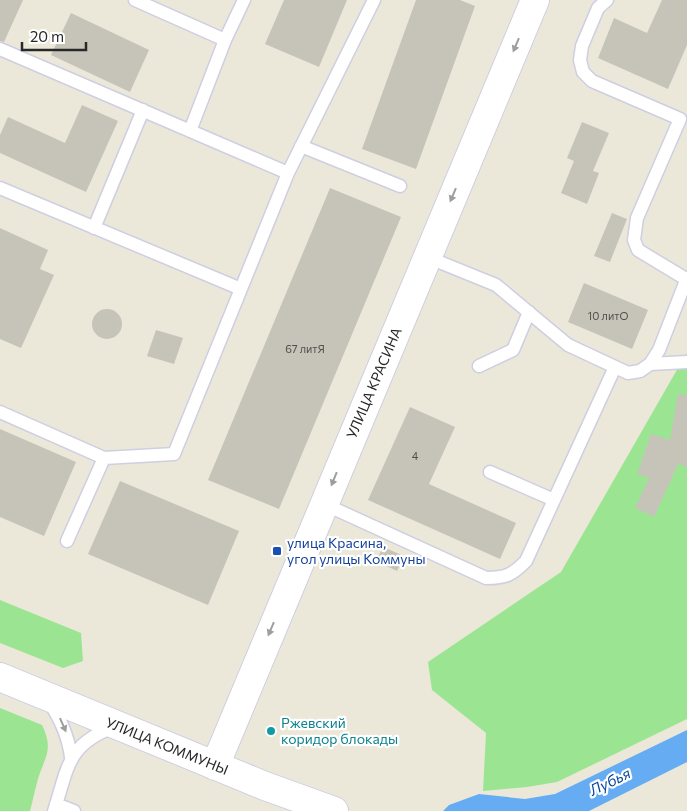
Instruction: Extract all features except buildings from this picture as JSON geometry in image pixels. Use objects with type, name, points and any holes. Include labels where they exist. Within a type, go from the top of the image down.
[{"type":"main road","name":"УЛИЦА КРАСИНА","points":[[215,766],[535,0]]},
{"type":"main road","name":"УЛИЦА КОММУНЫ","points":[[0,677],[215,766],[334,811]]},
{"type":"lane","points":[[135,0],[225,40]]},
{"type":"lane","points":[[190,131],[225,40],[244,0]]},
{"type":"lane","points":[[0,412],[104,458],[174,454],[288,173],[374,0]]},
{"type":"lane","points":[[427,257],[496,285],[568,345],[628,373],[640,371],[650,364],[659,350],[686,279],[638,250],[634,240],[637,218],[680,120],[592,81],[583,72],[580,60],[582,46],[598,8],[607,0]]},
{"type":"lane","points":[[0,49],[288,173]]},
{"type":"lane","points":[[94,228],[143,110]]},
{"type":"lane","points":[[301,146],[400,186]]},
{"type":"lane","points":[[0,188],[241,289]]},
{"type":"lane","points":[[479,366],[514,350],[529,312]]},
{"type":"lane","points":[[650,364],[687,362]]},
{"type":"lane","points":[[324,504],[486,578],[500,578],[514,573],[526,561],[615,367]]},
{"type":"lane","points":[[67,541],[104,458]]},
{"type":"lane","points":[[490,472],[554,500]]},
{"type":"lane","points":[[47,697],[64,726],[71,757]]},
{"type":"lane","points":[[74,811],[55,808],[71,757],[90,737],[117,726]]},
{"type":"green space","points":[[686,354],[687,719],[557,782],[483,791],[486,733],[432,690],[428,662],[561,572]]},
{"type":"green space","points":[[0,600],[81,633],[83,661],[63,668],[0,643]]},
{"type":"green space","points":[[0,708],[42,725],[46,734],[47,753],[30,811],[0,811]]},
{"type":"water","name":"Лубья","points":[[687,730],[687,762],[589,811],[443,811],[449,805],[479,794],[525,799],[555,794]]},
{"type":"place","name":"улица Красина, угол улицы Коммуны","points":[[277,551]]},
{"type":"place","name":"Ржевский коридор блокады","points":[[271,731]]}]
